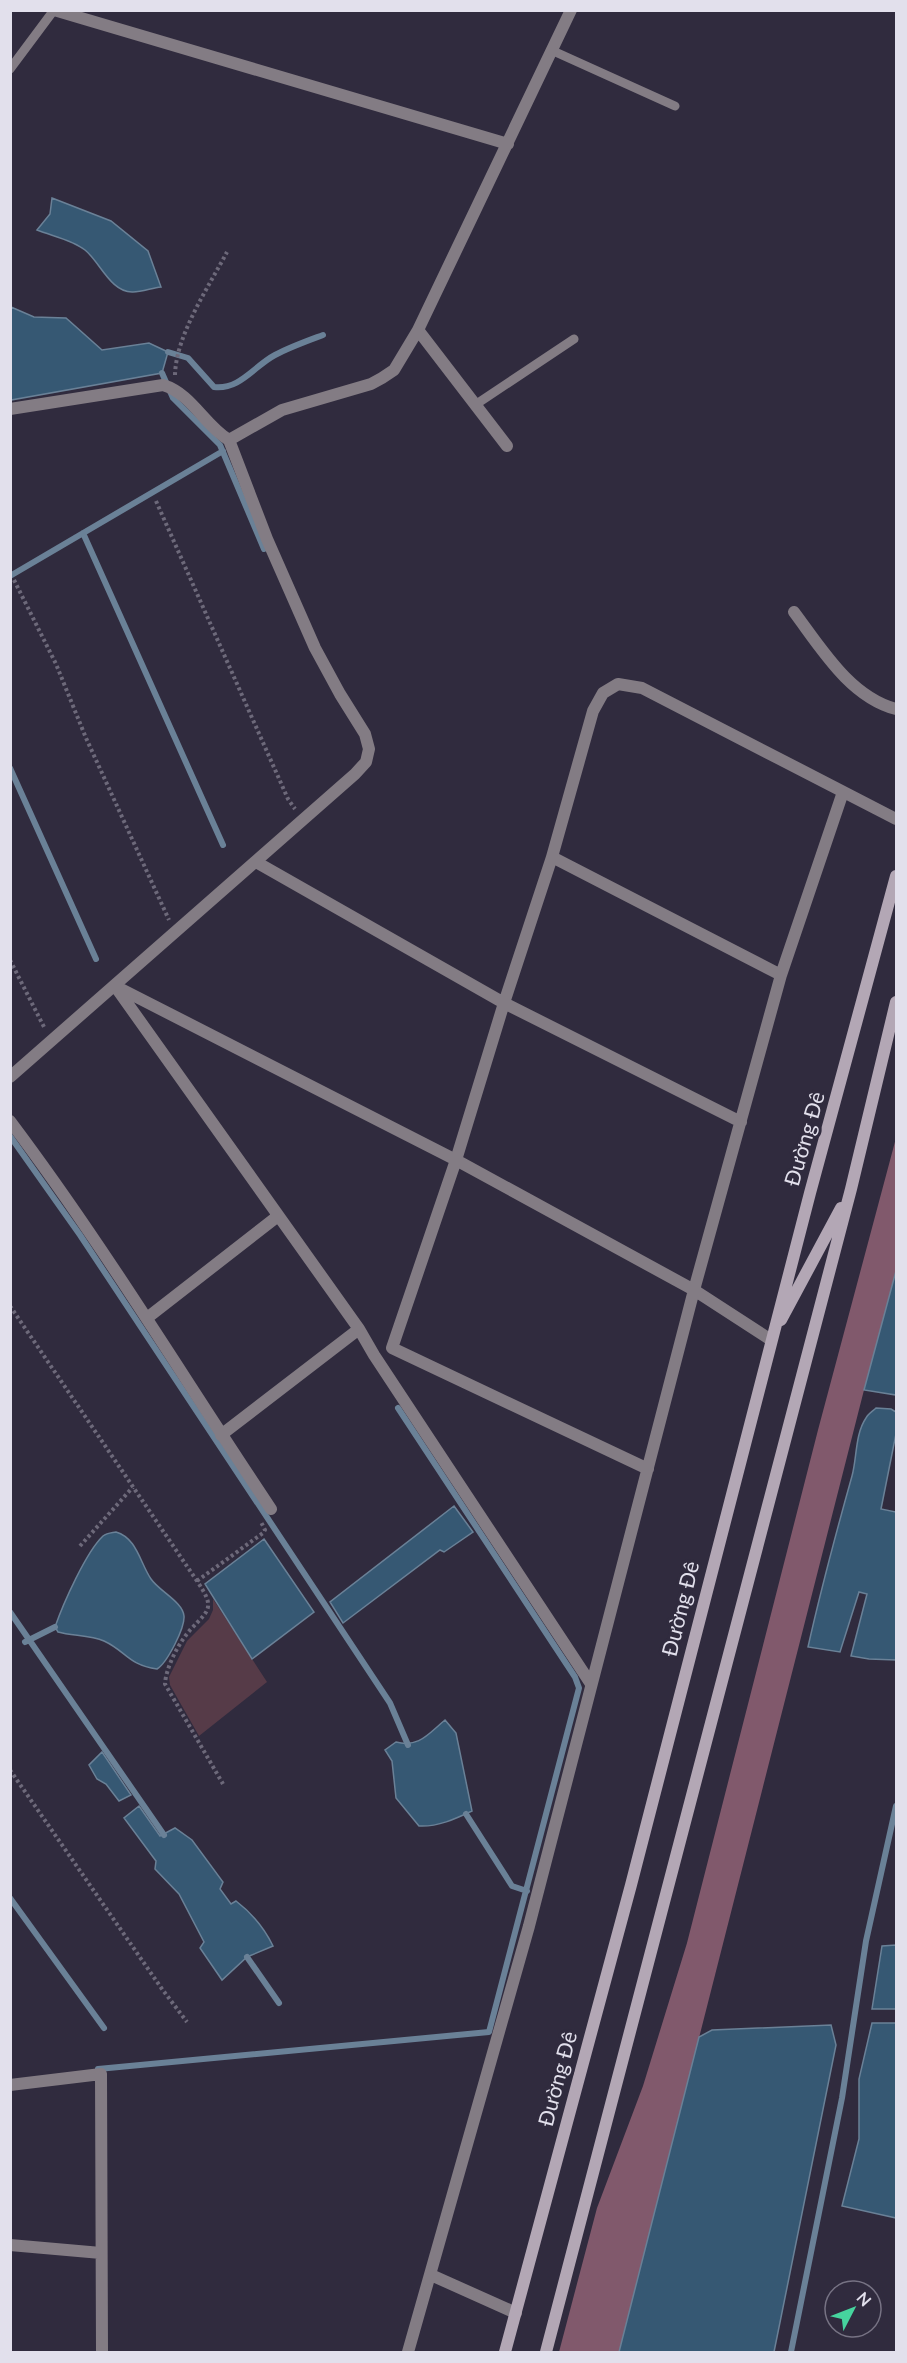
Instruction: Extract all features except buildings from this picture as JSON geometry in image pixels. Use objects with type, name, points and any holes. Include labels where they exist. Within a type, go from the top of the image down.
[{"type":"street","points":[[54,10],[508,144]]},
{"type":"street","points":[[229,440],[282,410],[371,384],[394,370],[418,330],[571,10]]},
{"type":"street","points":[[418,330],[507,446]]},
{"type":"street","points":[[10,409],[163,385],[175,389],[220,434],[229,440],[267,539],[315,648],[365,734],[369,749],[366,762],[355,774],[10,1077]]},
{"type":"street","points":[[794,612],[843,674],[862,692],[884,706],[897,709]]},
{"type":"street","points":[[392,1348],[456,1160],[552,857],[593,711],[603,693],[618,684],[642,688],[897,819]]},
{"type":"street","points":[[408,2352],[526,1937],[694,1290],[781,975],[843,792]]},
{"type":"street","points":[[552,857],[781,975]]},
{"type":"street","points":[[256,862],[504,1003],[741,1122]]},
{"type":"street","name":"Đường Đê","points":[[505,2352],[628,1896],[771,1340],[897,876]]},
{"type":"street","points":[[115,986],[456,1160],[694,1290],[771,1340],[851,1189]]},
{"type":"street","points":[[115,986],[359,1329],[591,1684]]},
{"type":"street","points":[[546,2352],[851,1189],[886,1038],[897,1002]]},
{"type":"street","points":[[886,1038],[897,1029]]},
{"type":"street","points":[[10,1121],[50,1173],[271,1509]]},
{"type":"street","points":[[147,1318],[278,1216]]},
{"type":"street","points":[[221,1435],[359,1329]]},
{"type":"street","points":[[374,1355],[392,1348],[648,1469]]},
{"type":"street","points":[[10,2085],[101,2074],[102,2352]]},
{"type":"street","points":[[10,2245],[101,2253]]},
{"type":"street","points":[[431,2276],[516,2313]]},
{"type":"lane","points":[[10,69],[54,10]]},
{"type":"lane","points":[[551,50],[675,106]]},
{"type":"lane","points":[[475,405],[574,339]]},
{"type":"path","points":[[175,389],[175,361],[185,333],[227,252]]},
{"type":"path","points":[[156,501],[288,799],[303,821]]},
{"type":"path","points":[[14,580],[56,664],[86,738],[175,933]]},
{"type":"path","points":[[10,960],[51,1041]]},
{"type":"path","points":[[10,1306],[207,1599],[208,1610],[204,1618],[191,1629],[183,1640],[165,1675],[165,1684],[223,1784]]},
{"type":"path","points":[[80,1546],[133,1487]]},
{"type":"path","points":[[197,1581],[263,1533],[265,1530],[257,1516]]},
{"type":"path","points":[[10,1770],[187,2022]]},
{"type":"shaded area","points":[[896,1138],[896,1271],[619,2352],[559,2352],[597,2208],[643,2086],[687,1943],[818,1430]]},
{"type":"shaded area","points":[[213,1599],[267,1682],[199,1736],[170,1685],[169,1677],[187,1641],[209,1619],[213,1610]]},
{"type":"water","points":[[52,198],[111,221],[148,251],[161,287],[136,292],[118,288],[85,250],[37,230],[50,214]]},
{"type":"water","points":[[11,307],[34,317],[66,318],[102,350],[149,343],[168,352],[162,373],[11,400]]},
{"type":"water","points":[[896,1271],[896,1395],[864,1390]]},
{"type":"water","points":[[876,1408],[891,1409],[896,1412],[896,1434],[881,1509],[896,1512],[896,1660],[851,1656],[867,1594],[859,1592],[840,1652],[808,1647],[852,1476],[860,1431],[862,1424]]},
{"type":"water","points":[[454,1506],[473,1532],[444,1552],[440,1550],[343,1623],[330,1602]]},
{"type":"water","points":[[116,1532],[129,1540],[151,1579],[183,1611],[184,1621],[179,1636],[166,1660],[157,1669],[133,1661],[104,1641],[58,1632],[55,1627],[69,1592],[89,1554],[103,1536]]},
{"type":"water","points":[[264,1539],[314,1612],[252,1659],[205,1584]]},
{"type":"water","points":[[445,1720],[456,1733],[472,1811],[440,1824],[419,1826],[396,1798],[392,1761],[385,1750],[396,1742],[411,1743],[423,1738]]},
{"type":"water","points":[[102,1752],[131,1795],[119,1801],[106,1784],[97,1779],[89,1765]]},
{"type":"water","points":[[139,1806],[160,1836],[175,1828],[192,1840],[223,1882],[220,1889],[231,1904],[236,1901],[253,1916],[273,1946],[247,1957],[222,1980],[200,1948],[204,1942],[179,1894],[155,1869],[156,1861],[124,1818]]},
{"type":"water","points":[[896,1945],[896,2009],[872,2009],[882,1946]]},
{"type":"water","points":[[872,2023],[896,2023],[896,2218],[842,2206],[859,2139],[859,2079]]},
{"type":"water","points":[[831,2025],[836,2045],[774,2352],[619,2352],[699,2037],[712,2030]]},
{"type":"waterway","points":[[168,352],[188,358],[214,387],[223,387],[239,381],[275,355],[323,335]]},
{"type":"waterway","points":[[162,373],[173,398],[220,445],[264,549]]},
{"type":"waterway","points":[[10,576],[223,451]]},
{"type":"waterway","points":[[83,533],[223,845]]},
{"type":"waterway","points":[[10,768],[96,959]]},
{"type":"waterway","points":[[10,1136],[80,1235],[390,1703],[408,1745]]},
{"type":"waterway","points":[[98,2069],[489,2032],[579,1688],[575,1677],[398,1408]]},
{"type":"waterway","points":[[10,1612],[164,1835]]},
{"type":"waterway","points":[[25,1642],[55,1627]]},
{"type":"waterway","points":[[791,2352],[842,2098],[866,1941],[896,1806]]},
{"type":"waterway","points":[[466,1814],[512,1886],[527,1891]]},
{"type":"waterway","points":[[10,1898],[104,2028]]},
{"type":"waterway","points":[[247,1957],[279,2003]]}]
